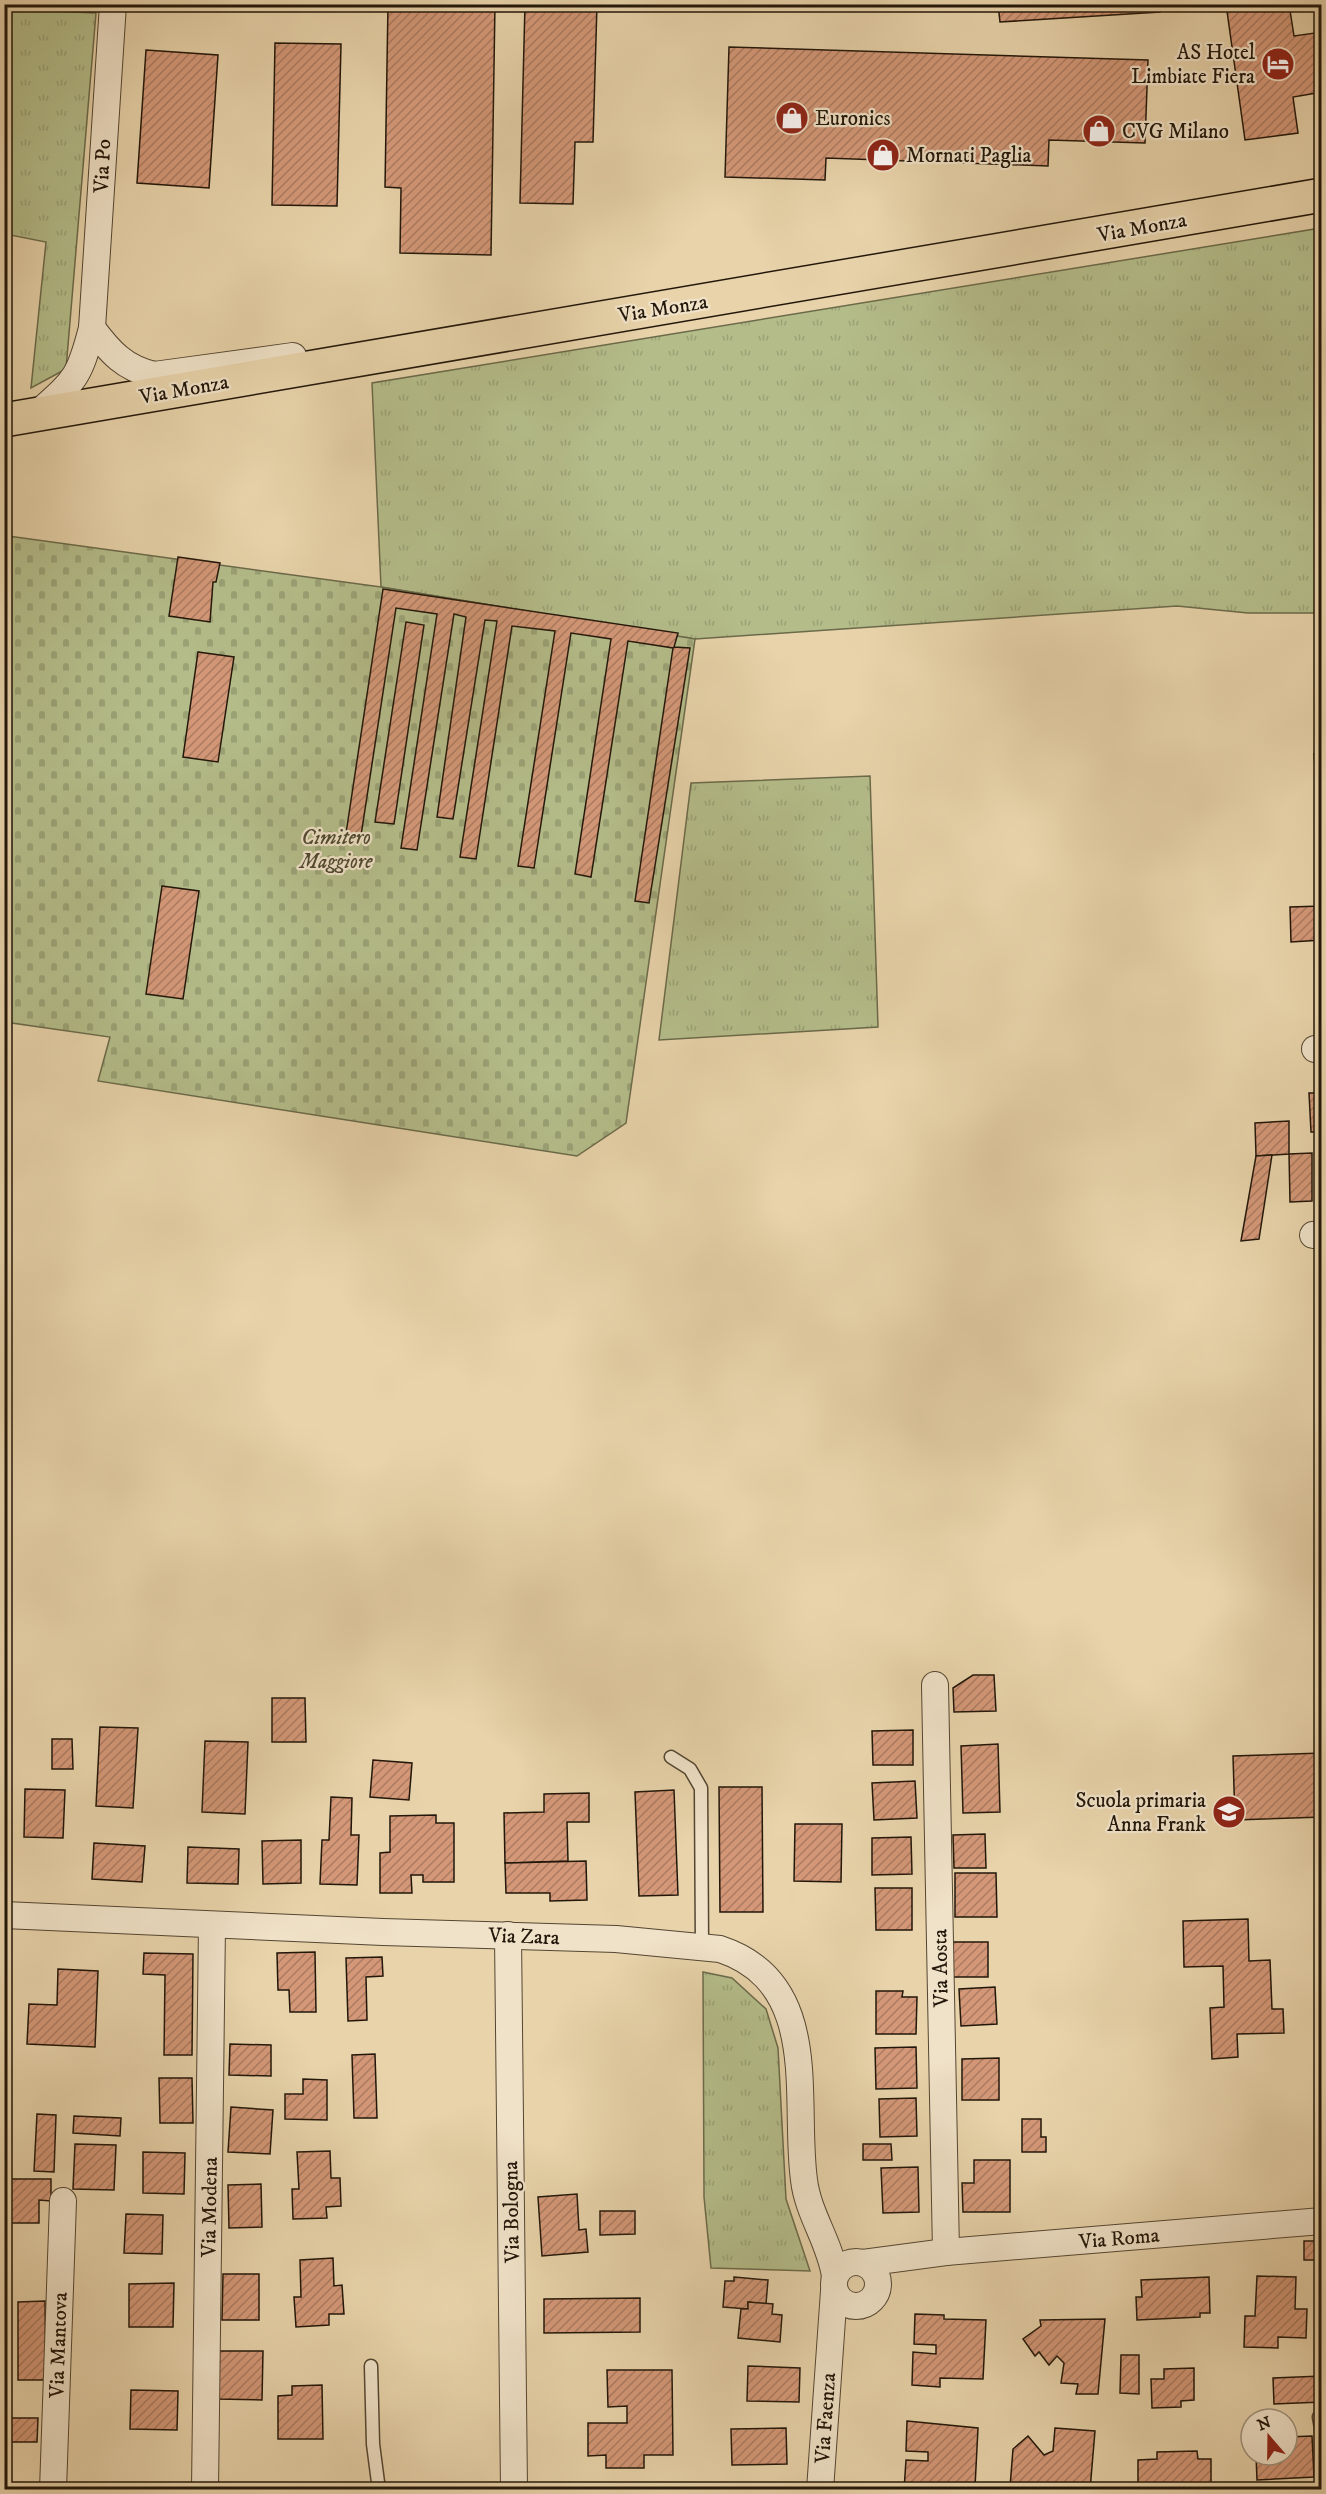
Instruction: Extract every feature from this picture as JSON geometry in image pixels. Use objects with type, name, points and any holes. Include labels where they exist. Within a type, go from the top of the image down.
[{"type":"main road","name":"Via Monza","points":[[4,420],[1322,195]]},
{"type":"street","name":"Via Po","points":[[36,415],[75,381],[83,364],[92,328],[112,4]]},
{"type":"street","points":[[92,328],[119,361],[140,372],[154,375],[281,356],[302,358],[307,368]]},
{"type":"street","name":"Via Aosta","points":[[935,1684],[946,2252]]},
{"type":"street","name":"Via Zara","points":[[4,1915],[212,1925],[616,1939],[702,1947],[734,1953],[764,1974],[788,2013],[795,2036],[800,2071],[804,2181],[823,2234],[848,2280]]},
{"type":"street","name":"Via Modena","points":[[205,2490],[212,1925]]},
{"type":"street","name":"Via Bologna","points":[[508,1935],[514,2490]]},
{"type":"street","name":"Via Mantova","points":[[53,2490],[63,2201]]},
{"type":"street","name":"Via Roma","points":[[917,2255],[887,2276],[866,2305],[848,2280],[917,2255],[1322,2221]]},
{"type":"street","name":"Via Faenza","points":[[820,2490],[830,2347],[848,2280]]},
{"type":"lane","points":[[670,1757],[690,1769],[701,1788],[702,1947]]},
{"type":"lane","points":[[371,2366],[373,2444],[379,2490]]},
{"type":"lane","points":[[1319,2417],[1322,2433]]},
{"type":"green space","points":[[5,9],[96,13],[66,369],[31,388],[46,242],[5,234]]},
{"type":"green space","points":[[1321,228],[1321,613],[1248,613],[1177,606],[695,639],[381,587],[372,383]]},
{"type":"green space","name":"Cimitero Maggiore","points":[[8,536],[381,587],[695,639],[626,1123],[577,1156],[98,1081],[110,1037],[5,1022],[4,554]]},
{"type":"green space","points":[[870,776],[878,1027],[659,1040],[691,783]]},
{"type":"green space","points":[[703,1972],[732,1978],[766,2009],[778,2048],[786,2199],[810,2271],[711,2268],[704,2197]]},
{"type":"building","points":[[388,4],[495,4],[491,255],[400,253],[401,188],[385,187]]},
{"type":"building","points":[[525,4],[597,4],[593,142],[575,142],[573,204],[520,203]]},
{"type":"building","points":[[998,4],[1159,4],[1160,12],[1000,22]]},
{"type":"building","name":"AS Hotel Limbiate Fiera","points":[[1226,4],[1289,4],[1294,36],[1322,32],[1322,92],[1293,97],[1298,133],[1245,140]]},
{"type":"building","points":[[275,43],[341,44],[337,206],[272,205]]},
{"type":"building","points":[[729,47],[1148,60],[1145,143],[1049,140],[1048,166],[826,158],[825,180],[725,177]]},
{"type":"building","points":[[146,50],[218,55],[209,188],[137,183]]},
{"type":"building","points":[[178,557],[220,563],[216,582],[213,582],[210,622],[169,616]]},
{"type":"building","points":[[383,589],[678,633],[674,647],[690,648],[649,903],[635,901],[673,648],[628,641],[591,877],[575,874],[611,639],[571,633],[534,868],[518,866],[555,631],[512,626],[476,859],[460,857],[497,621],[485,620],[453,819],[437,817],[466,617],[454,614],[417,850],[401,848],[437,614],[396,608],[360,842],[345,840]]},
{"type":"building","points":[[406,622],[424,625],[394,824],[375,822]]},
{"type":"building","points":[[198,652],[234,657],[218,762],[183,757]]},
{"type":"building","points":[[1322,753],[1322,781],[1316,781],[1314,754]]},
{"type":"building","points":[[162,886],[199,891],[183,999],[146,994]]},
{"type":"building","points":[[1322,906],[1322,940],[1291,942],[1290,907]]},
{"type":"building","points":[[1309,1093],[1322,1093],[1322,1132],[1311,1132]]},
{"type":"building","points":[[1289,1121],[1289,1154],[1256,1156],[1255,1123]]},
{"type":"building","points":[[1312,1153],[1312,1201],[1290,1202],[1289,1154]]},
{"type":"building","points":[[1272,1155],[1259,1239],[1241,1241],[1256,1156]]},
{"type":"building","points":[[973,1675],[994,1675],[996,1711],[954,1712],[953,1688]]},
{"type":"building","points":[[272,1698],[305,1698],[306,1742],[272,1742]]},
{"type":"building","points":[[100,1727],[138,1728],[133,1808],[96,1806]]},
{"type":"building","points":[[913,1730],[913,1765],[873,1765],[872,1731]]},
{"type":"building","points":[[52,1739],[72,1739],[73,1769],[52,1769]]},
{"type":"building","points":[[205,1741],[248,1742],[245,1814],[202,1812]]},
{"type":"building","points":[[998,1744],[1000,1812],[963,1813],[961,1746]]},
{"type":"building","points":[[1322,1753],[1322,1817],[1235,1820],[1233,1756]]},
{"type":"building","points":[[373,1760],[412,1763],[409,1800],[370,1797]]},
{"type":"building","points":[[915,1781],[917,1818],[874,1820],[872,1783]]},
{"type":"building","points":[[719,1787],[762,1787],[763,1912],[720,1912]]},
{"type":"building","points":[[25,1789],[65,1790],[63,1838],[24,1837]]},
{"type":"building","points":[[674,1790],[678,1895],[639,1896],[635,1792]]},
{"type":"building","points":[[589,1793],[589,1822],[567,1822],[568,1861],[505,1863],[504,1813],[544,1812],[544,1794]]},
{"type":"building","points":[[331,1797],[352,1798],[351,1835],[359,1835],[357,1885],[320,1884],[322,1840],[329,1840]]},
{"type":"building","points":[[436,1815],[436,1823],[454,1823],[454,1882],[423,1882],[423,1875],[411,1875],[412,1893],[380,1893],[380,1853],[390,1852],[390,1816]]},
{"type":"building","points":[[795,1824],[842,1824],[841,1882],[794,1881]]},
{"type":"building","points":[[985,1834],[986,1868],[954,1868],[953,1835]]},
{"type":"building","points":[[911,1837],[912,1874],[872,1875],[872,1838]]},
{"type":"building","points":[[301,1840],[301,1883],[263,1884],[262,1841]]},
{"type":"building","points":[[94,1843],[145,1846],[142,1882],[92,1879]]},
{"type":"building","points":[[188,1847],[239,1849],[238,1884],[187,1883]]},
{"type":"building","points":[[586,1861],[587,1900],[550,1901],[550,1893],[506,1893],[505,1863]]},
{"type":"building","points":[[955,1873],[996,1873],[997,1917],[955,1917]]},
{"type":"building","points":[[875,1888],[912,1888],[912,1930],[876,1930]]},
{"type":"building","points":[[1248,1919],[1249,1961],[1270,1960],[1272,2009],[1283,2009],[1284,2033],[1237,2034],[1238,2057],[1212,2059],[1210,2008],[1224,2007],[1223,1966],[1184,1967],[1183,1921]]},
{"type":"building","points":[[952,1942],[988,1942],[988,1977],[952,1977]]},
{"type":"building","points":[[315,1952],[316,2012],[290,2012],[289,1990],[278,1990],[277,1953]]},
{"type":"building","points":[[144,1953],[193,1954],[192,2055],[164,2055],[165,1975],[143,1974]]},
{"type":"building","points":[[382,1957],[383,1976],[366,1977],[367,2020],[348,2021],[346,1958]]},
{"type":"building","points":[[58,1969],[98,1971],[95,2047],[27,2044],[29,2004],[57,2005]]},
{"type":"building","points":[[995,1987],[997,2024],[961,2026],[959,1989]]},
{"type":"building","points":[[876,1991],[903,1991],[902,1997],[917,1997],[916,2034],[876,2034]]},
{"type":"building","points":[[230,2044],[271,2045],[271,2076],[229,2075]]},
{"type":"building","points":[[916,2047],[917,2088],[876,2089],[875,2048]]},
{"type":"building","points":[[375,2054],[377,2118],[354,2118],[352,2055]]},
{"type":"building","points":[[999,2058],[999,2100],[962,2100],[962,2059]]},
{"type":"building","points":[[159,2078],[192,2078],[193,2123],[160,2123]]},
{"type":"building","points":[[303,2079],[327,2080],[327,2120],[285,2119],[285,2094],[303,2094]]},
{"type":"building","points":[[916,2098],[917,2136],[880,2137],[879,2099]]},
{"type":"building","points":[[231,2107],[273,2110],[270,2154],[228,2152]]},
{"type":"building","points":[[37,2114],[56,2115],[54,2172],[34,2171]]},
{"type":"building","points":[[74,2116],[121,2118],[120,2136],[73,2133]]},
{"type":"building","points":[[1022,2119],[1041,2119],[1041,2137],[1046,2137],[1046,2152],[1022,2152]]},
{"type":"building","points":[[75,2144],[116,2145],[114,2190],[73,2189]]},
{"type":"building","points":[[863,2144],[891,2144],[892,2160],[863,2160]]},
{"type":"building","points":[[330,2151],[331,2178],[340,2178],[341,2206],[326,2207],[327,2218],[293,2219],[292,2189],[299,2189],[297,2152]]},
{"type":"building","points":[[143,2152],[185,2153],[184,2194],[143,2193]]},
{"type":"building","points":[[974,2160],[1010,2160],[1010,2212],[963,2212],[962,2183],[974,2183]]},
{"type":"building","points":[[918,2167],[919,2212],[883,2213],[881,2168]]},
{"type":"building","points":[[11,2179],[51,2179],[51,2201],[39,2200],[39,2223],[4,2223],[4,2189],[11,2189]]},
{"type":"building","points":[[261,2184],[262,2227],[229,2228],[228,2185]]},
{"type":"building","points":[[577,2194],[579,2230],[586,2229],[588,2252],[542,2256],[538,2197]]},
{"type":"building","points":[[600,2211],[635,2211],[635,2234],[600,2235]]},
{"type":"building","points":[[126,2214],[163,2215],[162,2254],[124,2253]]},
{"type":"building","points":[[1304,2241],[1322,2241],[1322,2260],[1304,2260]]},
{"type":"building","points":[[333,2258],[334,2286],[342,2285],[344,2314],[329,2314],[329,2325],[296,2327],[294,2297],[301,2297],[300,2260]]},
{"type":"building","points":[[223,2274],[259,2274],[259,2320],[222,2320]]},
{"type":"building","points":[[1257,2276],[1296,2277],[1295,2309],[1307,2309],[1306,2338],[1278,2337],[1278,2348],[1244,2347],[1245,2316],[1255,2316]]},
{"type":"building","points":[[734,2277],[768,2280],[766,2304],[748,2302],[748,2309],[723,2307],[725,2281],[734,2281]]},
{"type":"building","points":[[1209,2277],[1210,2313],[1200,2313],[1200,2317],[1137,2320],[1136,2297],[1142,2297],[1141,2280]]},
{"type":"building","points":[[174,2283],[173,2327],[129,2327],[129,2284]]},
{"type":"building","points":[[640,2298],[640,2332],[544,2333],[544,2299]]},
{"type":"building","points":[[45,2301],[46,2380],[18,2380],[18,2302]]},
{"type":"building","points":[[748,2302],[773,2304],[772,2314],[782,2315],[780,2342],[738,2338],[741,2309],[748,2309]]},
{"type":"building","points":[[915,2314],[944,2315],[944,2319],[986,2320],[983,2379],[940,2378],[940,2387],[912,2385],[913,2352],[936,2354],[936,2345],[914,2344]]},
{"type":"building","points":[[1105,2319],[1098,2394],[1076,2394],[1078,2384],[1061,2383],[1064,2363],[1057,2356],[1049,2365],[1039,2352],[1035,2356],[1023,2339],[1041,2326],[1040,2320]]},
{"type":"building","points":[[218,2351],[263,2351],[262,2400],[217,2399]]},
{"type":"building","points":[[1121,2355],[1139,2355],[1139,2394],[1120,2393]]},
{"type":"building","points":[[748,2366],[800,2368],[799,2402],[747,2401]]},
{"type":"building","points":[[1194,2368],[1194,2400],[1181,2401],[1181,2407],[1152,2408],[1151,2379],[1164,2379],[1164,2369]]},
{"type":"building","points":[[607,2370],[672,2370],[673,2455],[644,2455],[644,2468],[606,2468],[606,2455],[588,2456],[588,2423],[627,2423],[627,2406],[608,2407]]},
{"type":"building","points":[[1322,2376],[1322,2402],[1274,2404],[1273,2378]]},
{"type":"building","points":[[322,2385],[323,2439],[278,2439],[278,2396],[292,2395],[292,2386]]},
{"type":"building","points":[[131,2390],[178,2391],[177,2430],[130,2429]]},
{"type":"building","points":[[4,2418],[38,2418],[37,2442],[4,2442]]},
{"type":"building","points":[[907,2421],[978,2428],[975,2487],[932,2485],[932,2490],[904,2490],[906,2460],[928,2461],[928,2452],[906,2451]]},
{"type":"building","points":[[786,2428],[787,2464],[732,2465],[731,2429]]},
{"type":"building","points":[[1055,2428],[1095,2431],[1090,2490],[1010,2487],[1013,2449],[1028,2436],[1044,2455],[1053,2451]]},
{"type":"building","points":[[1312,2436],[1314,2477],[1257,2480],[1256,2467],[1299,2467],[1299,2437]]},
{"type":"building","points":[[1197,2451],[1198,2459],[1211,2459],[1211,2490],[1138,2490],[1138,2460],[1157,2459],[1157,2452]]},
{"type":"place","name":"AS Hotel Limbiate Fiera","points":[[1278,64]]},
{"type":"place","name":"Euronics","points":[[792,118]]},
{"type":"place","name":"CVG Milano","points":[[1099,131]]},
{"type":"place","name":"Mornati Paglia","points":[[883,155]]},
{"type":"place","name":"Scuola primaria Anna Frank","points":[[1229,1812]]}]
